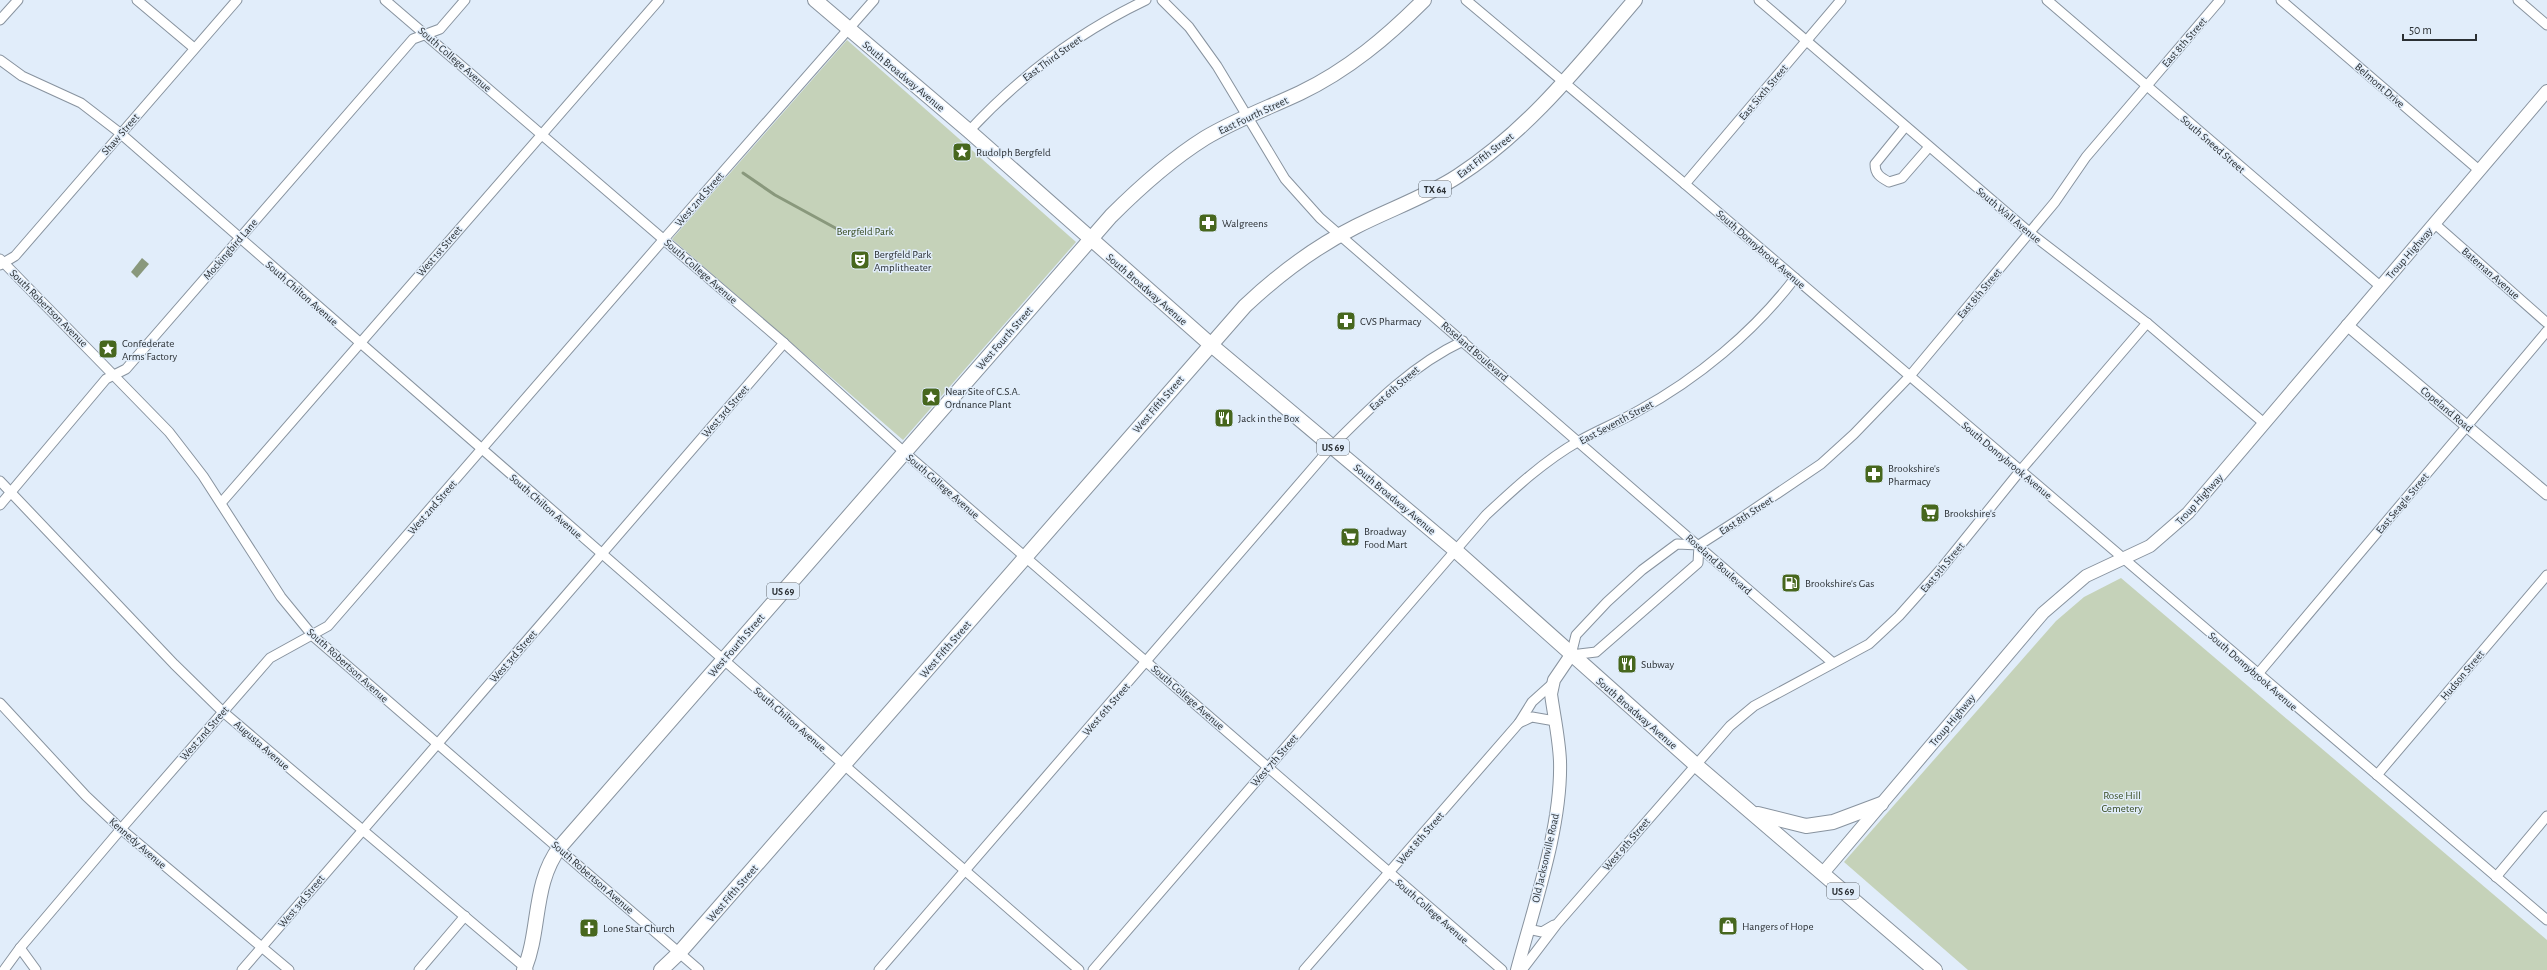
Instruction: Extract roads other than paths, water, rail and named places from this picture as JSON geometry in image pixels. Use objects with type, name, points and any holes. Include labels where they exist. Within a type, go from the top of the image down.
[{"type":"main road","name":"South Broadway Avenue","points":[[815,0],[970,131],[1210,344],[1455,550],[1696,765],[1935,970]]},
{"type":"main road","name":"East Fourth Street","points":[[1090,239],[1126,201],[1173,160],[1206,138],[1246,116],[1301,92],[1357,59],[1385,38],[1424,0]]},
{"type":"main road","name":"East Fifth Street","points":[[1210,344],[1265,287],[1299,261],[1340,235],[1426,194],[1478,163],[1514,134],[1564,82],[1635,0]]},
{"type":"main road","name":"Troup Highway","points":[[1823,873],[2043,613],[2086,576],[2144,550],[2168,532],[2188,513],[2547,91]]},
{"type":"main road","name":"West Fourth Street","points":[[526,969],[543,878],[560,847],[1090,239]]},
{"type":"main road","name":"West Fifth Street","points":[[661,970],[680,952],[844,765],[1210,344]]},
{"type":"main road","points":[[1552,684],[1571,655]]},
{"type":"main road","name":"Old Jacksonville Road","points":[[1517,970],[1548,853],[1556,808],[1560,761],[1551,694],[1552,684]]},
{"type":"main road","points":[[1752,812],[1806,826],[1833,822],[1881,804]]},
{"type":"street","points":[[0,20],[18,0]]},
{"type":"street","points":[[137,0],[194,48]]},
{"type":"street","name":"Shaw Street","points":[[1,262],[15,256],[120,133],[237,0]]},
{"type":"street","name":"South College Avenue","points":[[385,0],[784,342],[904,452],[1148,661],[1389,874],[1502,970]]},
{"type":"street","name":"Mockingbird Lane","points":[[0,505],[106,379],[126,370],[413,39],[440,28],[465,0]]},
{"type":"street","name":"West 1st Street","points":[[221,503],[359,342],[659,0]]},
{"type":"street","name":"West 2nd Street","points":[[4,970],[20,948],[121,828],[270,658],[313,636],[328,626],[874,0]]},
{"type":"street","name":"East Third Street","points":[[970,131],[999,99],[1031,72],[1084,34],[1146,0]]},
{"type":"street","name":"Roseland Boulevard","points":[[1162,0],[1189,27],[1217,66],[1285,179],[1320,218],[1699,545],[1741,585],[1833,663]]},
{"type":"street","name":"South Donnybrook Avenue","points":[[1466,0],[1685,184],[1909,377],[2124,559],[2257,675],[2547,920]]},
{"type":"street","name":"South Wall Avenue","points":[[1759,0],[2028,232],[2147,322],[2265,424]]},
{"type":"street","name":"East Sixth Street","points":[[1685,184],[1841,0]]},
{"type":"street","name":"South Sneed Street","points":[[2047,0],[2380,286]]},
{"type":"street","name":"East 8th Street","points":[[1699,545],[1821,464],[1909,377],[2028,232],[2055,202],[2086,157],[2220,0]]},
{"type":"street","name":"Belmont Drive","points":[[2281,0],[2480,170]]},
{"type":"street","points":[[2518,0],[2547,25]]},
{"type":"street","name":"South Chilton Avenue","points":[[0,60],[22,76],[81,103],[120,133],[1079,970]]},
{"type":"street","points":[[1905,127],[1875,164],[1875,171],[1880,178],[1888,182],[1902,178],[1929,147]]},
{"type":"street","name":"Bateman Avenue","points":[[2435,224],[2547,323]]},
{"type":"street","name":"South Robertson Avenue","points":[[1,262],[115,374],[169,432],[221,503],[281,597],[313,636],[437,744],[560,847],[699,970]]},
{"type":"street","name":"East Seventh Street","points":[[1455,550],[1486,515],[1519,484],[1578,442],[1639,411],[1691,377],[1753,325],[1795,278]]},
{"type":"street","name":"East 9th Street","points":[[1696,765],[1730,726],[1754,706],[1869,644],[1899,616],[1940,570],[2020,471],[2147,322]]},
{"type":"street","name":"Copeland Road","points":[[2348,325],[2547,494]]},
{"type":"street","name":"East Seagle Street","points":[[2257,675],[2547,331]]},
{"type":"street","name":"East 6th Street","points":[[1332,446],[1404,378],[1438,353],[1463,341]]},
{"type":"street","name":"West 3rd Street","points":[[242,970],[361,830],[602,554],[784,342]]},
{"type":"street","name":"West 6th Street","points":[[879,970],[1148,661],[1332,446]]},
{"type":"street","name":"Augusta Avenue","points":[[0,481],[174,664],[222,711],[526,969]]},
{"type":"street","points":[[1677,544],[1699,545],[1698,563],[1596,652],[1571,655],[1576,635],[1607,602],[1642,570],[1677,544]]},
{"type":"street","name":"West 7th Street","points":[[1094,970],[1455,550]]},
{"type":"street","name":"Hudson Street","points":[[2377,776],[2547,575]]},
{"type":"street","name":"West 8th Street","points":[[1304,970],[1519,723],[1532,702],[1552,684]]},
{"type":"street","name":"Kennedy Avenue","points":[[0,703],[86,796],[121,828],[289,970]]},
{"type":"street","points":[[1519,723],[1541,717],[1555,721]]},
{"type":"street","name":"West 9th Street","points":[[1522,970],[1557,924],[1696,765]]},
{"type":"street","points":[[2496,876],[2547,816]]},
{"type":"street","points":[[419,970],[465,916]]},
{"type":"street","name":"West 9th Street","points":[[1528,929],[1542,932],[1557,924]]},
{"type":"street","points":[[20,948],[36,970]]},
{"type":"waterway","points":[[743,173],[775,195],[839,230]]},
{"type":"place","name":"Rudolph Bergfeld","points":[[962,152]]},
{"type":"place","name":"Walgreens","points":[[1208,223]]},
{"type":"place","name":"Bergfeld Park Amplitheater","points":[[860,260]]},
{"type":"place","name":"CVS Pharmacy","points":[[1346,321]]},
{"type":"place","name":"Confederate Arms Factory","points":[[108,349]]},
{"type":"place","name":"Near Site of C.S.A. Ordnance Plant","points":[[931,397]]},
{"type":"place","name":"Jack in the Box","points":[[1224,418]]},
{"type":"place","name":"Brookshire's Pharmacy","points":[[1874,474]]},
{"type":"place","name":"Brookshire's","points":[[1930,513]]},
{"type":"place","name":"Broadway Food Mart","points":[[1350,537]]},
{"type":"place","name":"Brookshire's Gas","points":[[1791,583]]},
{"type":"place","name":"Subway","points":[[1627,664]]},
{"type":"place","name":"Hangers of Hope","points":[[1728,926]]},
{"type":"place","name":"Lone Star Church","points":[[589,928]]},
{"type":"park label","name":"Bergfeld Park","points":[[865,231]]},
{"type":"park label","name":"Rose Hill Cemetery","points":[[2122,801]]}]
